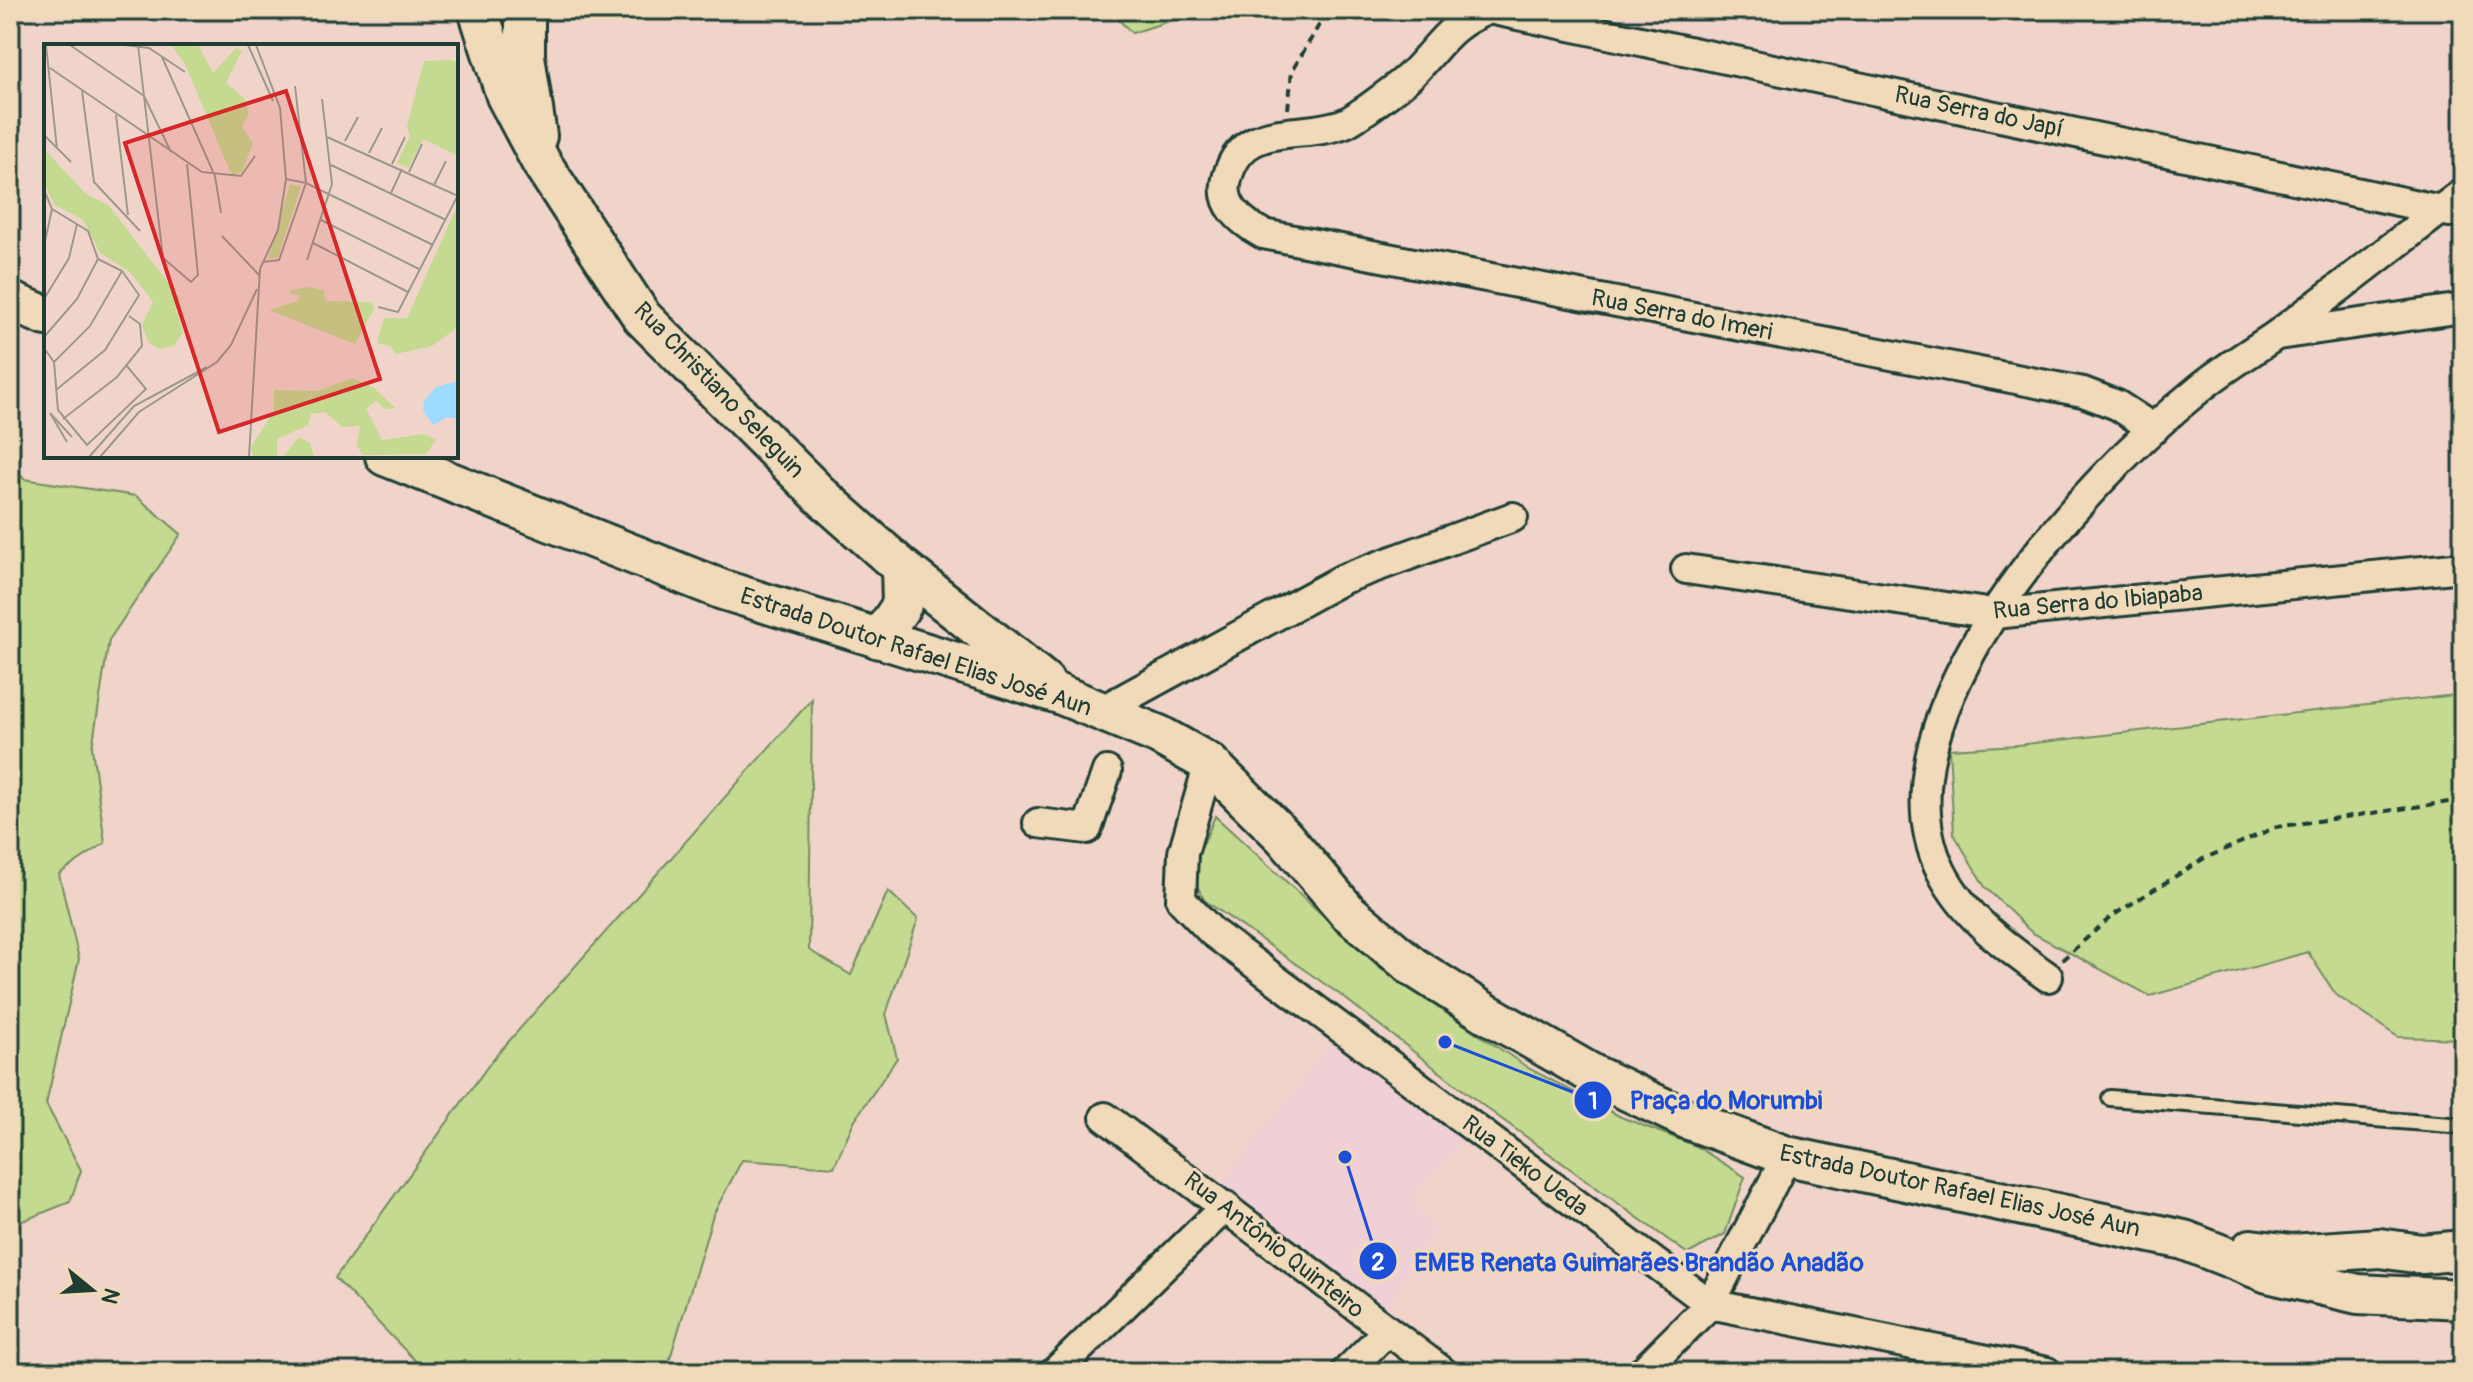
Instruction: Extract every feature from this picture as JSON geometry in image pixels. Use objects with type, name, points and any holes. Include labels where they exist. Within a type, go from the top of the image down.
[{"type":"main road","name":"Rua Christiano Seleguin","points":[[478,10],[506,96],[541,162],[642,317],[820,495],[901,567],[1059,694]]},
{"type":"main road","points":[[525,10],[525,56],[541,162]]},
{"type":"main road","points":[[10,301],[44,315]]},
{"type":"main road","name":"Estrada Doutor Rafael Elias José Aun","points":[[390,458],[723,590],[1059,694],[1159,735],[1209,763],[1283,836],[1348,912],[1412,966],[1594,1075],[1689,1120],[1787,1156],[2184,1240],[2268,1273],[2358,1294],[2463,1299]]},
{"type":"main road","points":[[879,639],[902,605],[901,567]]},
{"type":"main road","points":[[2184,1240],[2292,1254],[2379,1248],[2422,1254],[2463,1250]]},
{"type":"street","points":[[1286,130],[1299,132],[1346,123],[1413,73],[1442,37],[1463,19],[1487,10]]},
{"type":"street","name":"Rua Serra do Japí","points":[[1494,10],[2452,212]]},
{"type":"street","name":"Rua Serra do Imeri","points":[[1286,130],[1243,148],[1230,165],[1225,190],[1238,220],[1263,234],[2083,392],[2117,405],[2154,429]]},
{"type":"street","points":[[2048,977],[2007,948],[1968,912],[1941,871],[1924,819],[1928,759],[1955,683],[1994,614],[2058,525],[2154,429],[2201,387],[2452,212],[2463,193]]},
{"type":"street","points":[[2275,336],[2463,308]]},
{"type":"street","points":[[1101,711],[1343,579],[1513,517]]},
{"type":"street","name":"Rua Serra do Ibiapaba","points":[[1686,569],[1994,614],[2463,567]]},
{"type":"street","name":"Rua Tieko Ueda","points":[[1209,763],[1183,853],[1181,900],[1212,932],[1710,1304],[2047,1372]]},
{"type":"street","points":[[1038,823],[1087,829],[1107,771]]},
{"type":"street","name":"Rua Antônio Quinteiro","points":[[1105,1117],[1443,1372]]},
{"type":"street","points":[[1642,1372],[1710,1304],[1787,1156]]},
{"type":"street","points":[[1055,1372],[1226,1206]]},
{"type":"street","points":[[1346,1372],[1386,1332]]},
{"type":"lane","points":[[2110,1098],[2463,1126]]},
{"type":"path","points":[[1286,130],[1292,71],[1328,10]]},
{"type":"path","points":[[2048,977],[2076,944],[2112,916],[2203,859],[2276,827],[2463,800]]},
{"type":"shaded area","points":[[1338,1033],[1475,1128],[1410,1201],[1436,1231],[1382,1317],[1219,1186]]},
{"type":"green space","points":[[1109,10],[1204,10],[1132,33]]},
{"type":"green space","points":[[10,464],[24,479],[136,496],[181,534],[109,640],[92,748],[105,843],[59,874],[79,959],[46,1104],[81,1170],[70,1202],[10,1226]]},
{"type":"green space","points":[[2463,694],[2463,1039],[2398,1037],[2336,995],[2308,952],[2150,996],[2031,932],[1985,887],[1954,834],[1949,749],[2017,745]]},
{"type":"green space","points":[[812,699],[809,950],[851,975],[888,891],[918,919],[886,1014],[897,1058],[854,1121],[834,1167],[742,1160],[713,1215],[666,1372],[426,1372],[335,1278],[493,1059]]},
{"type":"green space","points":[[1215,816],[1378,966],[1448,1014],[1530,1069],[1621,1117],[1696,1146],[1745,1177],[1725,1234],[1688,1254],[1485,1107],[1342,996],[1204,900],[1191,873]]},
{"type":"place","name":"Praça do Morumbi","points":[[1445,1042]]},
{"type":"place","name":"EMEB Renata Guimarães Brandão Anadão","points":[[1345,1157]]}]
